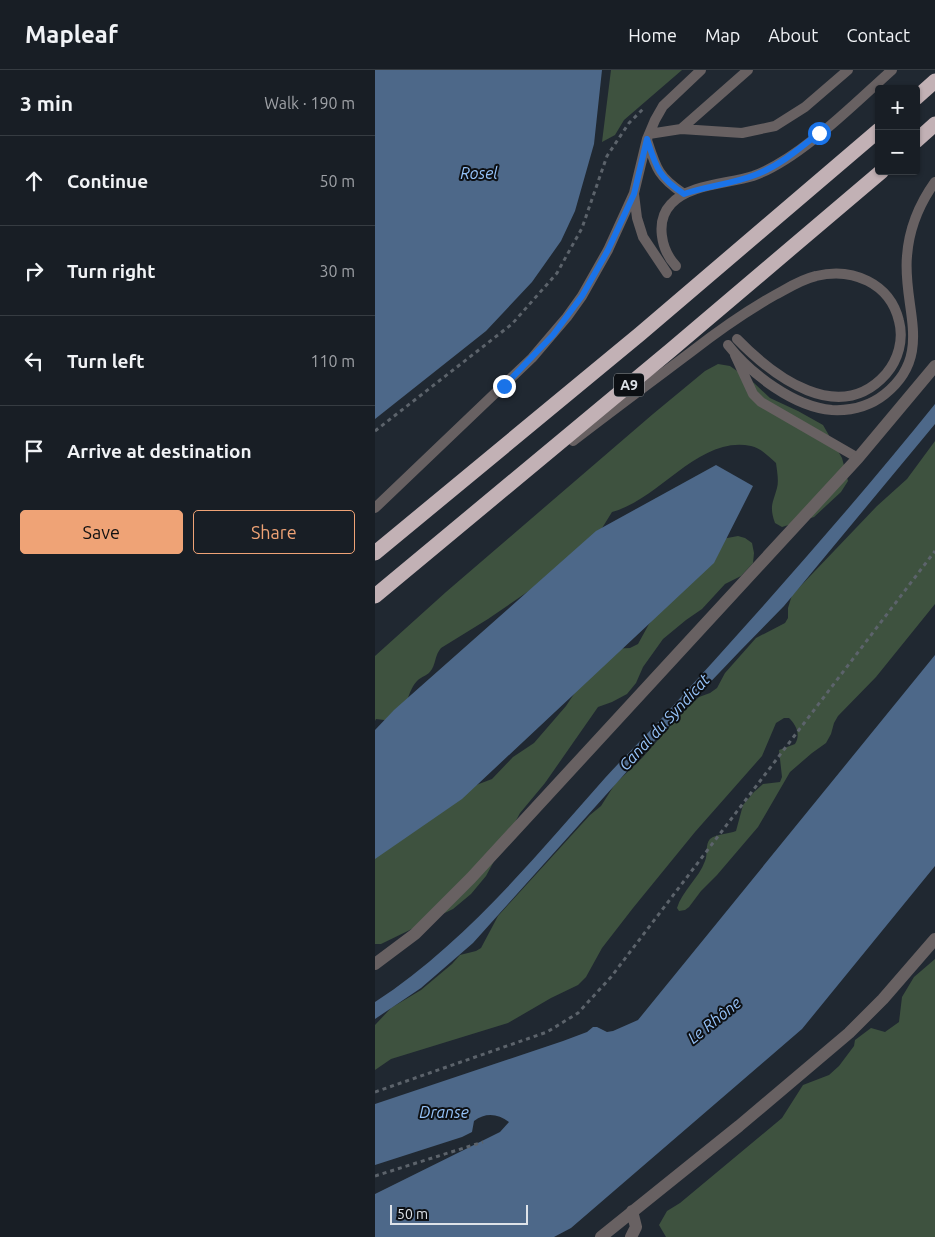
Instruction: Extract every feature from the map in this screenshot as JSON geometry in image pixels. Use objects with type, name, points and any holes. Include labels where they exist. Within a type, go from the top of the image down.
[{"type":"highway","points":[[920,94],[935,81]]},
{"type":"highway","points":[[920,137],[935,124]]},
{"type":"highway","name":"A9","points":[[375,554],[640,334],[875,133]]},
{"type":"highway","name":"A9","points":[[375,596],[671,350],[877,175]]},
{"type":"street","points":[[375,964],[415,934],[471,878],[858,458],[935,366]]},
{"type":"street","points":[[601,1237],[739,1126],[849,1033],[883,999],[935,939]]},
{"type":"street","points":[[631,1237],[636,1227],[632,1211]]},
{"type":"lane","points":[[375,508],[504,386],[553,335],[582,296],[634,194],[648,136],[663,106],[701,70]]},
{"type":"lane","points":[[681,129],[747,70]]},
{"type":"lane","points":[[648,136],[681,129],[742,133],[775,126],[805,107],[848,70]]},
{"type":"lane","points":[[676,266],[669,256],[663,241],[663,215],[669,205],[684,194],[753,176],[778,164],[819,133],[892,70]]},
{"type":"lane","points":[[648,136],[655,164],[663,178],[668,184],[684,194]]},
{"type":"lane","points":[[732,344],[762,377],[796,400],[817,408],[837,410],[856,408],[875,401],[884,395],[902,375],[909,363],[914,348],[913,323],[906,287],[907,254],[920,208],[935,182]]},
{"type":"lane","points":[[634,194],[637,218],[643,237],[667,273]]},
{"type":"lane","points":[[462,524],[731,322],[760,303],[799,282],[817,276],[836,273],[855,275],[869,281],[881,289],[892,302],[897,312],[901,330],[897,356],[881,378],[862,391],[839,396],[824,395],[792,384],[732,344]]},
{"type":"lane","points":[[732,344],[753,394],[761,402],[858,458]]},
{"type":"path","points":[[375,431],[512,324],[557,273],[582,228],[607,156],[629,123],[650,103]]},
{"type":"path","points":[[375,1092],[531,1039],[557,1027],[578,1013],[611,977],[935,550]]},
{"type":"path","points":[[375,1176],[483,1142]]},
{"type":"green space","points":[[611,70],[682,70],[624,120],[615,135],[602,142]]},
{"type":"green space","points":[[718,364],[730,366],[754,383],[770,398],[823,425],[842,458],[848,481],[841,492],[814,517],[782,527],[775,523],[772,512],[778,482],[776,463],[751,446],[732,445],[714,450],[680,470],[646,495],[612,512],[599,533],[555,573],[488,619],[441,648],[430,671],[414,685],[407,700],[401,722],[376,719],[375,721],[375,656],[446,592],[653,414],[705,371]]},
{"type":"green space","points":[[935,441],[935,604],[876,677],[838,716],[826,743],[790,772],[758,827],[689,907],[679,911],[677,908],[706,859],[710,839],[736,831],[743,805],[754,792],[763,784],[780,782],[782,777],[779,750],[795,744],[798,737],[796,727],[789,718],[784,718],[776,723],[762,756],[695,832],[633,908],[602,948],[586,977],[578,985],[508,1023],[391,1059],[375,1070],[375,1025],[391,1008],[421,990],[460,955],[481,948],[498,916],[590,815],[601,806],[615,784],[699,697],[717,688],[725,673],[756,638],[785,623],[788,618],[788,608],[792,595],[877,506],[907,479]]},
{"type":"green space","points":[[738,536],[752,543],[753,563],[741,576],[725,584],[702,609],[663,639],[643,667],[636,683],[627,694],[598,707],[545,783],[520,813],[486,876],[471,894],[453,909],[381,944],[375,944],[375,846],[445,797],[492,779],[513,757],[534,743],[566,706],[594,664],[610,649],[630,648],[638,644],[649,624],[722,539]]},
{"type":"green space","points":[[935,959],[935,1237],[666,1237],[659,1225],[667,1211],[680,1203],[782,1118],[803,1085],[829,1075],[839,1066],[854,1046],[855,1040],[871,1028],[885,1032],[899,1022],[902,997],[914,977]]},
{"type":"water","name":"Rosel","points":[[375,70],[602,70],[594,144],[575,211],[561,241],[532,282],[486,331],[375,419]]},
{"type":"water","name":"Canal du Syndicat","points":[[935,404],[935,424],[784,606],[657,738],[473,943],[421,988],[375,1019],[375,1002],[408,979],[439,953],[497,898],[766,602],[835,524]]},
{"type":"water","points":[[716,465],[753,486],[714,563],[462,799],[375,859],[375,730],[394,710],[596,531]]},
{"type":"water","points":[[935,655],[935,866],[802,1029],[571,1228],[554,1237],[375,1237],[375,1194],[500,1132],[509,1122],[501,1117],[483,1116],[474,1121],[472,1132],[462,1137],[375,1165],[375,1104],[563,1041],[587,1032],[593,1027],[607,1032],[638,1020]]},
{"type":"route","points":[[504,386],[533,358],[553,335],[582,296],[608,250],[634,194],[636,178],[647,139],[658,171],[668,184],[684,194],[753,176],[768,170],[793,154],[819,133]]},
{"type":"water label","name":"Le Rhône","points":[[714,1020]]},
{"type":"water label","name":"Dranse","points":[[444,1112]]}]
